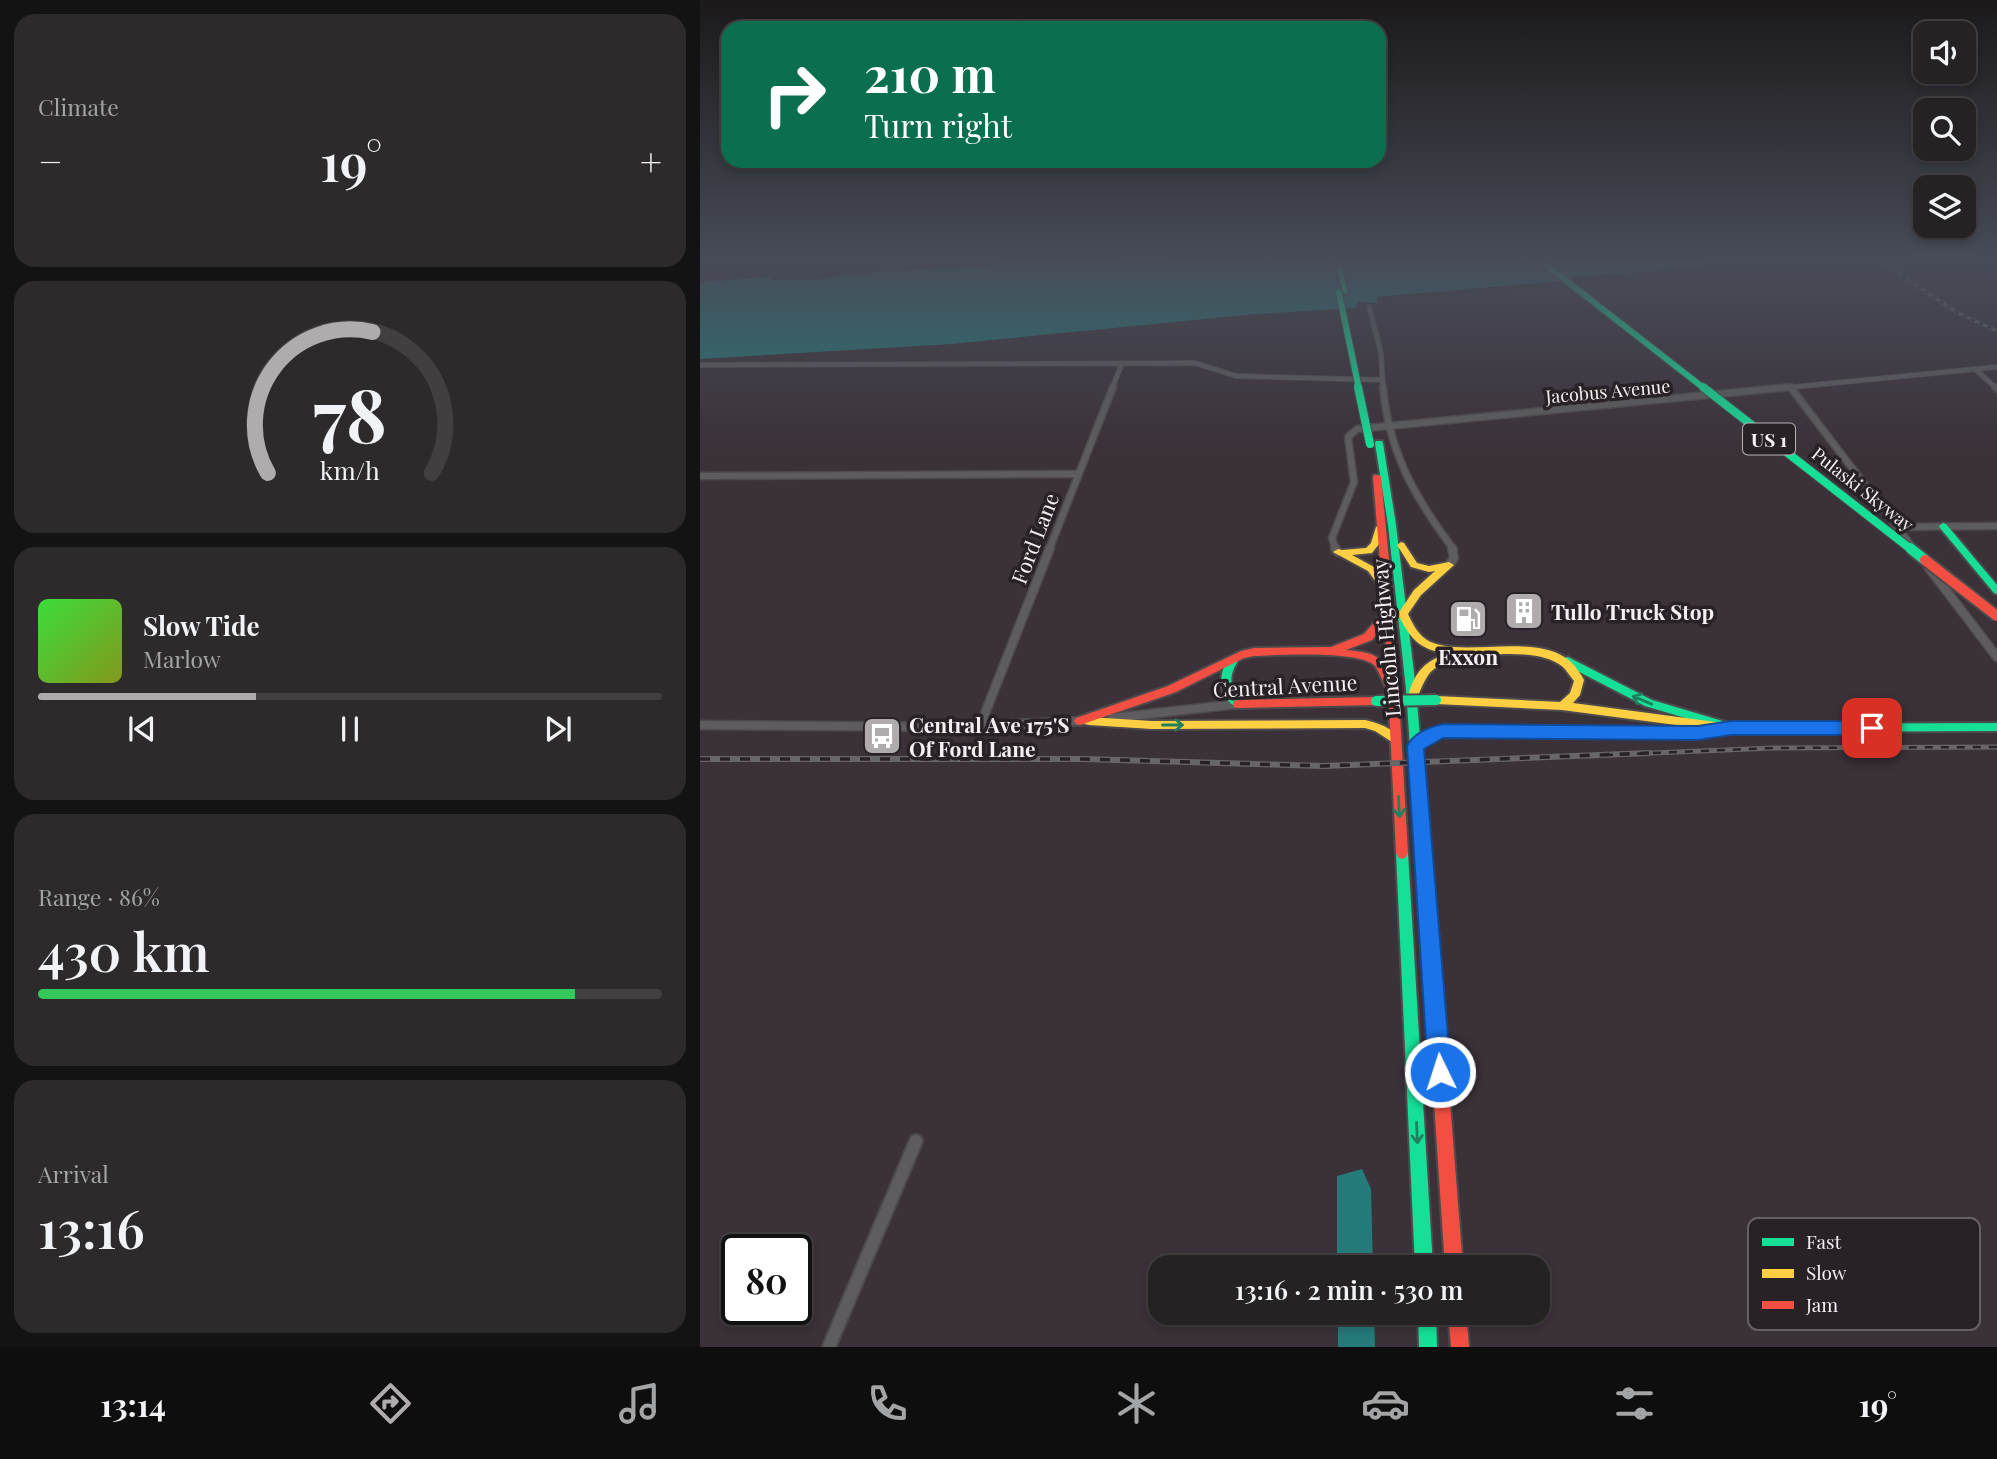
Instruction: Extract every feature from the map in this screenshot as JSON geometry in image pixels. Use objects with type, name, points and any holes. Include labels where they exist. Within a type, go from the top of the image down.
[{"type":"main road","name":"Lincoln Highway","points":[[1347,324],[1374,444]]},
{"type":"main road","name":"Lincoln Highway","points":[[1350,324],[1403,614],[1453,1255]]},
{"type":"main road","name":"Pulaski Skyway","points":[[1622,324],[1997,616]]},
{"type":"main road","name":"Pulaski Skyway","points":[[1629,324],[1997,608]]},
{"type":"main road","name":"Lincoln Highway","points":[[1388,523],[1387,591],[1423,1255]]},
{"type":"main road","points":[[1338,552],[1356,554],[1369,551],[1388,523]]},
{"type":"main road","points":[[1388,523],[1413,565],[1429,569],[1449,565]]},
{"type":"main road","points":[[1943,526],[1997,591]]},
{"type":"main road","points":[[1338,552],[1371,569],[1387,591]]},
{"type":"main road","points":[[1449,565],[1419,586],[1403,614],[1415,635],[1427,645],[1474,653],[1541,653],[1566,660],[1649,703],[1731,728]]},
{"type":"main road","points":[[1330,651],[1365,640],[1389,612]]},
{"type":"main road","points":[[1080,721],[1160,694],[1254,652],[1330,651],[1372,658],[1382,668],[1393,691]]},
{"type":"main road","points":[[1410,712],[1416,679],[1423,669],[1441,659],[1474,653]]},
{"type":"main road","points":[[1234,660],[1226,670],[1224,684],[1238,704]]},
{"type":"main road","points":[[1562,705],[1573,697],[1579,686],[1575,670],[1566,660]]},
{"type":"main road","name":"Central Avenue","points":[[1238,704],[1436,700],[1562,705],[1731,728],[1997,727]]},
{"type":"main road","points":[[1080,721],[1152,725],[1365,724],[1379,728],[1395,739]]},
{"type":"main road","points":[[1415,746],[1430,735],[1443,731],[1698,733],[1731,728]]},
{"type":"main road","points":[[1427,1325],[1428,1347]]},
{"type":"main road","points":[[1458,1325],[1460,1347]]},
{"type":"street","points":[[1373,324],[1381,354],[1395,452],[1418,499],[1454,550],[1454,558],[1449,565]]},
{"type":"street","name":"Ford Lane","points":[[981,726],[1122,363]]},
{"type":"street","points":[[700,365],[1199,363],[1236,376],[1383,380]]},
{"type":"street","name":"Jacobus Avenue","points":[[1338,552],[1332,544],[1332,538],[1354,482],[1349,435],[1359,428],[1997,367]]},
{"type":"street","points":[[1975,369],[1997,389]]},
{"type":"street","points":[[1791,388],[1997,657]]},
{"type":"street","points":[[700,476],[1077,474]]},
{"type":"street","points":[[1897,527],[1997,526]]},
{"type":"street","name":"Central Avenue","points":[[700,725],[981,726],[1080,721],[1238,704]]},
{"type":"street","points":[[830,1347],[916,1141]]},
{"type":"shaded area","points":[[1156,324],[1997,324],[1997,1347],[700,1347],[700,359],[951,344]]},
{"type":"water","points":[[700,324],[1156,324],[951,344],[700,359]]},
{"type":"water","points":[[1362,1169],[1371,1189],[1373,1255],[1337,1255],[1337,1176]]},
{"type":"water","points":[[1338,1325],[1374,1325],[1375,1347],[1338,1347]]},
{"type":"railway","points":[[1982,324],[1997,331]]},
{"type":"railway","points":[[1605,755],[1773,748],[1997,747]]},
{"type":"railway","points":[[700,759],[1083,759],[1324,766],[1649,753]]},
{"type":"traffic: fast","points":[[1345,324],[1370,444]]},
{"type":"traffic: fast","points":[[1622,324],[1925,560]]},
{"type":"traffic: fast","points":[[1379,443],[1392,525],[1411,689],[1442,1102]]},
{"type":"traffic: fast","points":[[1943,526],[1997,591]]},
{"type":"traffic: fast","points":[[1233,661],[1227,672],[1226,683],[1238,704]]},
{"type":"traffic: fast","points":[[1568,661],[1649,703],[1726,726]]},
{"type":"traffic: fast","points":[[1376,701],[1436,700]]},
{"type":"traffic: fast","points":[[1777,728],[1997,727]]},
{"type":"traffic: fast","points":[[1402,853],[1423,1255]]},
{"type":"traffic: fast","points":[[1427,1325],[1428,1347]]},
{"type":"traffic: slow","points":[[1343,553],[1369,551],[1375,544],[1380,527]]},
{"type":"traffic: slow","points":[[1401,545],[1414,565],[1429,569],[1445,566]]},
{"type":"traffic: slow","points":[[1338,552],[1371,569],[1387,591]]},
{"type":"traffic: slow","points":[[1449,565],[1417,592],[1403,614],[1415,635],[1426,644],[1444,650],[1531,651],[1550,655],[1567,664],[1579,680],[1575,695],[1562,706]]},
{"type":"traffic: slow","points":[[1414,693],[1420,677],[1430,666],[1460,655]]},
{"type":"traffic: slow","points":[[1436,700],[1562,706],[1731,728],[1777,728]]},
{"type":"traffic: slow","points":[[1089,721],[1152,725],[1365,724],[1379,728],[1395,739]]},
{"type":"traffic: slow","points":[[1415,746],[1430,735],[1443,731],[1698,733],[1731,728]]},
{"type":"traffic: jam","points":[[1377,477],[1389,612],[1402,853]]},
{"type":"traffic: jam","points":[[1925,560],[1997,616]]},
{"type":"traffic: jam","points":[[1335,650],[1368,637],[1389,612]]},
{"type":"traffic: jam","points":[[1080,721],[1172,689],[1241,655],[1254,652],[1330,651],[1364,656],[1378,662],[1389,683]]},
{"type":"traffic: jam","points":[[1238,704],[1376,701]]},
{"type":"traffic: jam","points":[[1442,1102],[1453,1255]]},
{"type":"traffic: jam","points":[[1458,1325],[1460,1347]]},
{"type":"place","name":"Tullo Truck Stop","points":[[1524,611]]},
{"type":"place","name":"Exxon","points":[[1468,619]]},
{"type":"place","name":"Central Ave 175'S Of Ford Lane","points":[[882,736]]},
{"type":"route","points":[[1440,1072],[1415,746],[1434,733],[1443,731],[1698,733],[1731,728],[1872,728]]}]
